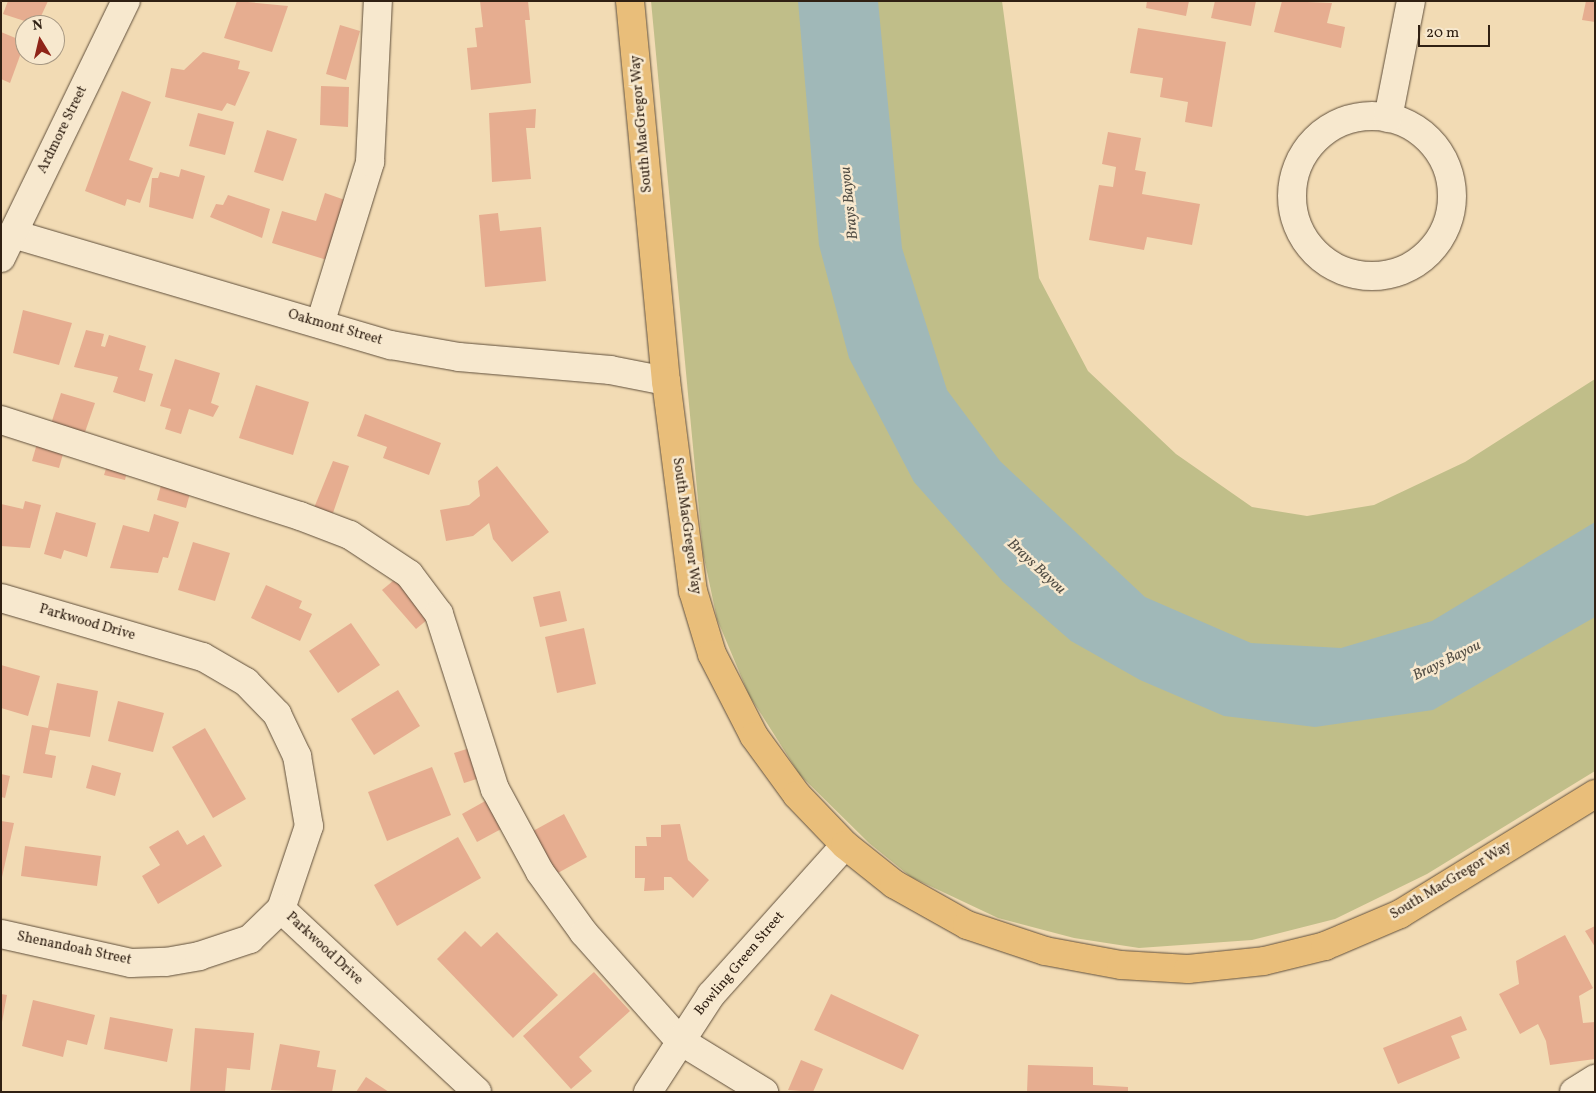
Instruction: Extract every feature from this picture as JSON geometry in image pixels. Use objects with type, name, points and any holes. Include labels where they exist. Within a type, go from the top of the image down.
[{"type":"main road","name":"South MacGregor Way","points":[[630,1],[666,381],[693,591],[712,654],[754,736],[797,795],[845,845],[894,884],[967,925],[1045,951],[1121,965],[1188,969],[1264,961],[1325,946],[1392,918],[1595,794]]},
{"type":"street","name":"Ardmore Street","points":[[1,258],[126,1]]},
{"type":"street","points":[[320,324],[370,162],[378,1]]},
{"type":"street","points":[[1388,118],[1411,1]]},
{"type":"street","points":[[1363,116],[1388,118],[1412,126],[1432,142],[1445,163],[1452,187],[1451,212],[1442,236],[1426,255],[1405,269],[1381,276],[1356,275],[1332,266],[1308,244],[1292,205],[1292,180],[1302,156],[1317,137],[1338,123],[1363,116]]},
{"type":"street","name":"Oakmont Street","points":[[13,234],[391,345],[459,357],[610,370],[666,381]]},
{"type":"street","points":[[1,420],[300,516],[350,535],[408,574],[440,614],[495,789],[515,831],[584,933],[680,1040],[764,1092]]},
{"type":"street","name":"Parkwood Drive","points":[[1,598],[203,657],[246,682],[277,714],[296,756],[309,826],[281,909],[477,1092]]},
{"type":"street","name":"Bowling Green Street","points":[[648,1092],[680,1040],[711,996],[845,845]]},
{"type":"street","name":"Shenandoah Street","points":[[1,934],[131,963],[166,962],[199,956],[250,939],[281,909]]},
{"type":"street","points":[[1574,1092],[1595,1079]]},
{"type":"shaded area","points":[[651,1],[1002,1],[1039,278],[1088,371],[1176,454],[1252,507],[1307,516],[1374,505],[1465,462],[1595,379],[1595,771],[1427,874],[1335,919],[1252,940],[1139,948],[1074,938],[998,918],[911,877],[869,843],[800,775],[749,695],[717,619],[703,553]]},
{"type":"water","name":"Brays Bayou","points":[[798,1],[878,1],[902,248],[947,390],[1000,461],[1145,597],[1251,643],[1341,648],[1432,621],[1595,522],[1595,617],[1433,710],[1315,727],[1224,716],[1140,680],[1071,641],[1003,582],[914,482],[849,358],[819,245]]},
{"type":"building","points":[[8,1],[48,1],[42,15],[15,15],[15,18],[3,14]]},
{"type":"building","points":[[237,1],[288,6],[272,52],[224,38]]},
{"type":"building","points":[[480,1],[528,1],[530,20],[525,20],[531,83],[471,90],[467,48],[477,47],[475,28],[483,27]]},
{"type":"building","points":[[1147,1],[1189,1],[1186,16],[1146,8]]},
{"type":"building","points":[[1215,1],[1256,1],[1251,26],[1211,18]]},
{"type":"building","points":[[1282,1],[1332,3],[1327,23],[1345,27],[1341,48],[1274,32]]},
{"type":"building","points":[[1586,1],[1595,1],[1595,22],[1582,20]]},
{"type":"building","points":[[340,25],[360,31],[346,80],[326,74]]},
{"type":"building","points":[[1138,28],[1226,42],[1212,127],[1185,122],[1188,102],[1160,97],[1163,78],[1130,73]]},
{"type":"building","points":[[1,32],[15,38],[15,65],[17,65],[10,83],[1,79]]},
{"type":"building","points":[[203,52],[240,61],[238,69],[250,72],[235,106],[227,103],[222,111],[165,97],[171,68],[184,70]]},
{"type":"building","points":[[321,86],[349,87],[348,127],[320,125]]},
{"type":"building","points":[[122,91],[151,102],[129,160],[153,168],[140,203],[127,199],[125,206],[85,191]]},
{"type":"building","points":[[536,109],[535,128],[526,128],[531,179],[492,182],[489,113]]},
{"type":"building","points":[[198,113],[234,122],[225,155],[189,146]]},
{"type":"building","points":[[267,130],[297,139],[283,181],[254,172]]},
{"type":"building","points":[[1108,132],[1141,138],[1135,170],[1146,172],[1142,194],[1200,204],[1192,245],[1147,237],[1144,250],[1089,240],[1099,185],[1113,187],[1116,167],[1102,164]]},
{"type":"building","points":[[181,169],[205,176],[193,219],[149,207],[152,178],[158,178],[160,172],[179,177]]},
{"type":"building","points":[[325,193],[345,200],[327,260],[272,243],[282,211],[316,221]]},
{"type":"building","points":[[228,195],[270,209],[262,238],[210,217],[216,204],[223,205]]},
{"type":"building","points":[[498,213],[500,231],[541,227],[546,281],[485,287],[479,215]]},
{"type":"building","points":[[23,310],[72,323],[59,365],[13,353]]},
{"type":"building","points":[[86,330],[104,334],[101,346],[105,347],[109,335],[146,346],[139,370],[153,374],[145,402],[113,392],[118,377],[74,367]]},
{"type":"building","points":[[175,359],[220,373],[211,403],[219,406],[213,417],[189,409],[181,434],[165,429],[171,409],[160,406]]},
{"type":"building","points":[[256,385],[309,402],[293,455],[239,438]]},
{"type":"building","points":[[61,393],[95,403],[84,435],[51,424]]},
{"type":"building","points":[[365,414],[441,443],[429,475],[383,458],[387,447],[357,436]]},
{"type":"building","points":[[38,440],[65,447],[59,468],[32,461]]},
{"type":"building","points":[[333,461],[349,466],[333,513],[314,508]]},
{"type":"building","points":[[108,462],[128,467],[125,480],[104,475]]},
{"type":"building","points":[[497,466],[549,532],[512,562],[493,539],[489,523],[473,536],[446,541],[440,510],[469,505],[480,496],[478,481]]},
{"type":"building","points":[[163,478],[192,486],[186,508],[157,500]]},
{"type":"building","points":[[25,501],[41,505],[30,548],[1,546],[1,504],[23,509]]},
{"type":"building","points":[[56,512],[96,523],[87,557],[64,550],[61,559],[44,554]]},
{"type":"building","points":[[154,514],[179,522],[168,558],[163,557],[158,573],[110,568],[123,525],[149,532]]},
{"type":"building","points":[[193,542],[230,553],[215,601],[178,590]]},
{"type":"building","points":[[399,576],[433,615],[416,629],[382,590]]},
{"type":"building","points":[[266,585],[302,601],[299,608],[312,614],[300,641],[251,618]]},
{"type":"building","points":[[560,591],[567,621],[540,627],[533,597]]},
{"type":"building","points":[[351,623],[380,665],[338,693],[309,651]]},
{"type":"building","points":[[584,628],[596,684],[557,693],[545,637]]},
{"type":"building","points":[[1,665],[40,676],[28,716],[1,708]]},
{"type":"building","points":[[57,683],[98,691],[90,737],[50,730],[45,754],[56,756],[52,778],[23,773],[32,725],[48,728]]},
{"type":"building","points":[[398,690],[420,726],[374,755],[351,719]]},
{"type":"building","points":[[118,701],[164,713],[153,752],[108,741]]},
{"type":"building","points":[[205,728],[246,799],[213,818],[172,747]]},
{"type":"building","points":[[473,747],[483,777],[464,783],[454,753]]},
{"type":"building","points":[[92,765],[121,773],[115,796],[86,788]]},
{"type":"building","points":[[432,767],[451,815],[387,841],[368,792]]},
{"type":"building","points":[[1,774],[10,776],[5,798],[1,797]]},
{"type":"building","points":[[487,800],[503,828],[477,842],[462,814]]},
{"type":"building","points":[[564,814],[587,857],[556,874],[533,831]]},
{"type":"building","points":[[1,821],[14,823],[2,877],[1,876]]},
{"type":"building","points":[[680,824],[688,860],[709,880],[693,898],[671,877],[664,877],[664,890],[644,891],[645,878],[635,878],[635,846],[647,846],[646,837],[661,837],[661,825]]},
{"type":"building","points":[[178,830],[187,845],[204,835],[222,866],[158,904],[142,876],[160,865],[149,847]]},
{"type":"building","points":[[458,837],[481,878],[397,926],[374,885]]},
{"type":"building","points":[[25,846],[101,856],[97,886],[21,876]]},
{"type":"building","points":[[1595,926],[1595,947],[1585,931]]},
{"type":"building","points":[[465,931],[481,947],[497,932],[558,995],[513,1038],[437,959]]},
{"type":"building","points":[[1565,935],[1593,988],[1579,996],[1583,1023],[1595,1022],[1595,1059],[1550,1065],[1546,1041],[1538,1024],[1520,1034],[1499,994],[1519,984],[1516,961]]},
{"type":"building","points":[[594,972],[630,1011],[579,1057],[592,1071],[571,1089],[523,1036]]},
{"type":"building","points":[[1,994],[7,995],[2,1022],[1,1022]]},
{"type":"building","points":[[831,994],[919,1035],[903,1070],[814,1030]]},
{"type":"building","points":[[33,1000],[95,1015],[87,1045],[67,1040],[63,1057],[22,1046]]},
{"type":"building","points":[[1461,1016],[1467,1030],[1451,1036],[1460,1058],[1398,1084],[1383,1048]]},
{"type":"building","points":[[110,1017],[173,1029],[167,1062],[104,1049]]},
{"type":"building","points":[[195,1028],[254,1033],[250,1070],[227,1068],[225,1092],[190,1092]]},
{"type":"building","points":[[280,1044],[320,1051],[317,1067],[336,1070],[332,1092],[271,1090]]},
{"type":"building","points":[[801,1060],[823,1069],[813,1092],[788,1090]]},
{"type":"building","points":[[1028,1065],[1093,1067],[1093,1085],[1128,1087],[1128,1092],[1027,1092]]},
{"type":"building","points":[[366,1077],[389,1092],[356,1092]]}]
